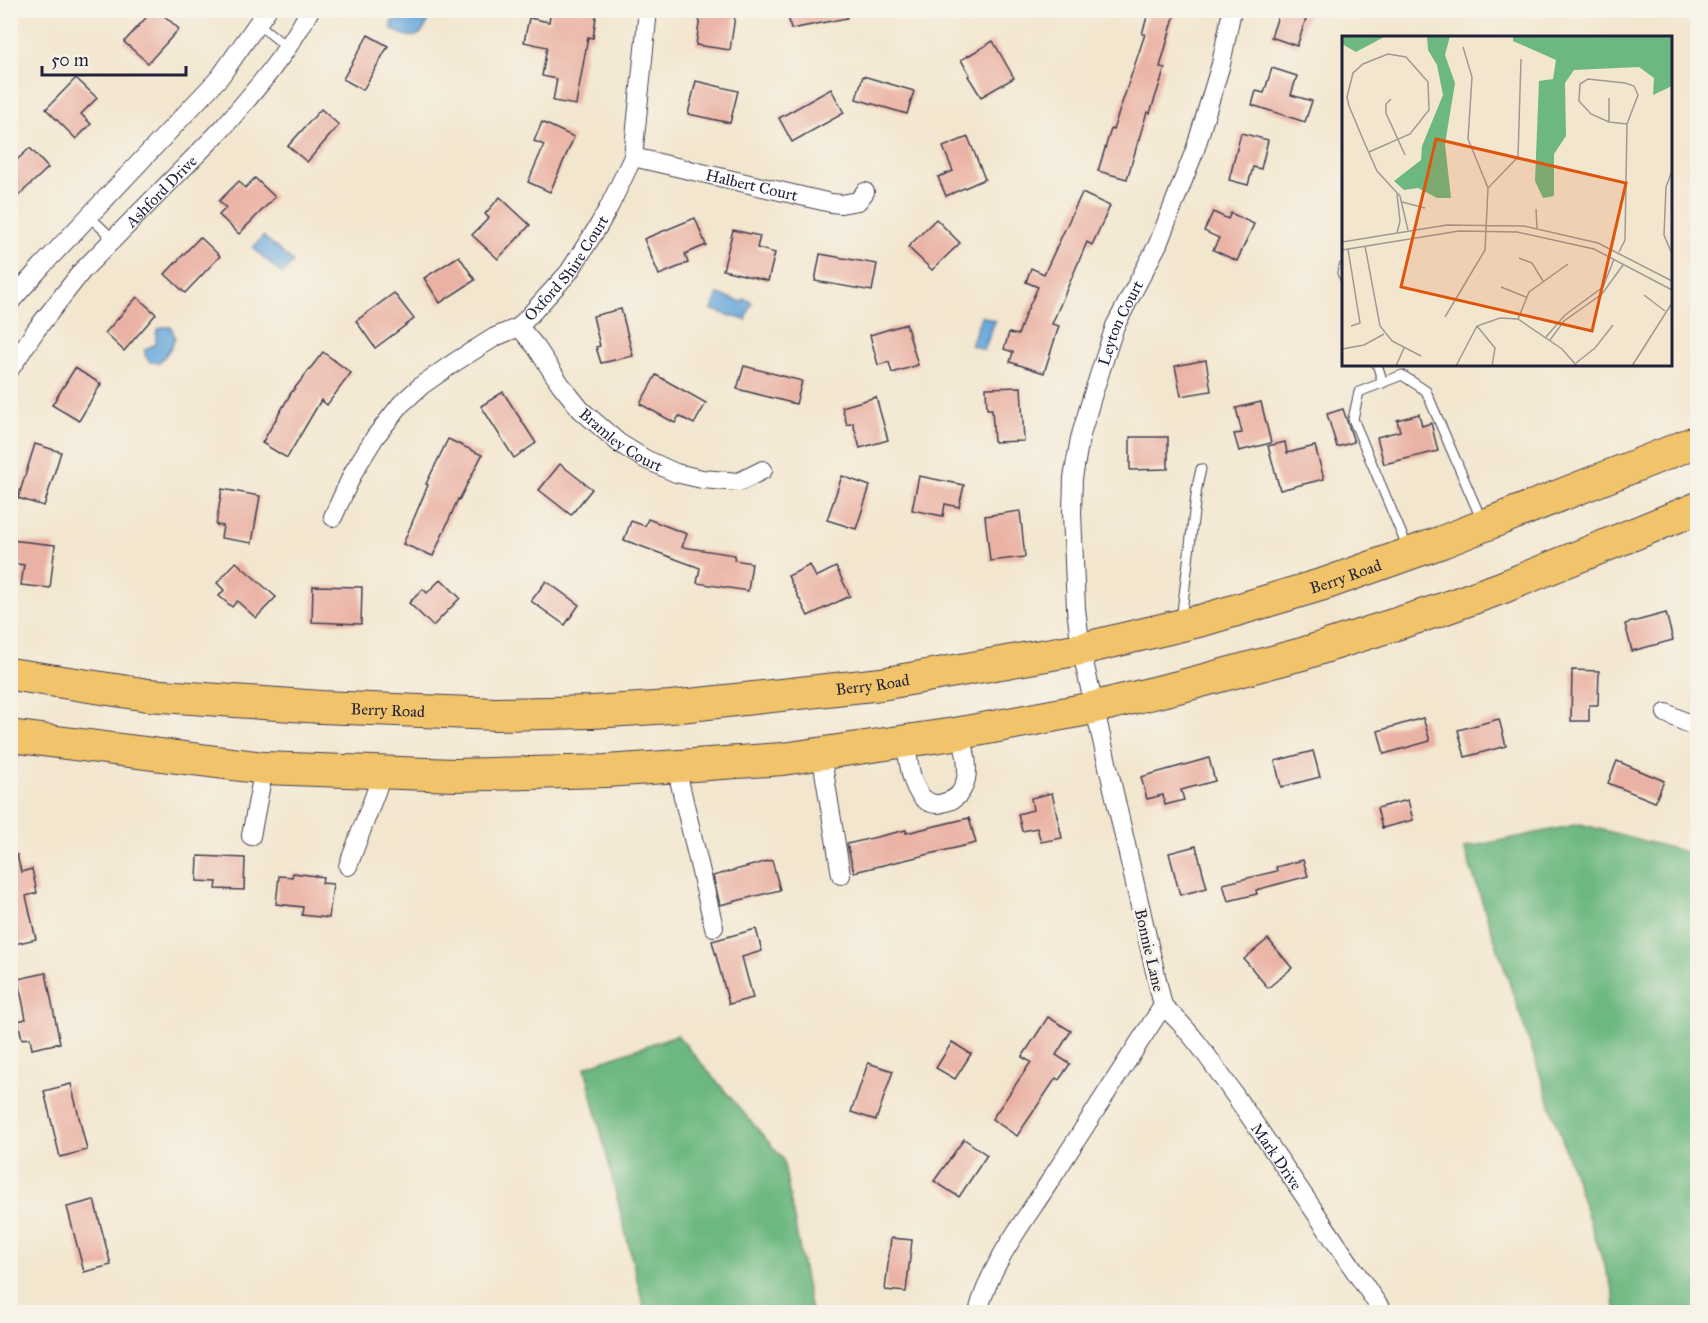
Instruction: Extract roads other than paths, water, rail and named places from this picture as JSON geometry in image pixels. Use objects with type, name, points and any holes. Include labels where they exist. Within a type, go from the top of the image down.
[{"type":"highway","name":"Berry Road","points":[[10,674],[148,695],[414,712],[496,714],[670,707],[829,691],[921,678],[1081,649],[1180,625],[1287,595],[1410,554],[1698,441]]},
{"type":"highway","points":[[10,736],[264,768],[383,773],[536,774],[783,759],[961,733],[1094,707],[1302,654],[1501,588],[1698,508]]},
{"type":"street","name":"Ashford Drive","points":[[10,369],[63,293],[82,271],[222,129],[264,80],[310,10]]},
{"type":"street","name":"Oxford Shire Court","points":[[333,517],[354,471],[375,437],[401,404],[422,385],[455,362],[495,337],[519,327],[569,272],[610,205],[633,157],[648,10]]},
{"type":"street","name":"Leyton Court","points":[[1081,649],[1076,609],[1072,513],[1073,478],[1080,438],[1115,326],[1158,244],[1195,150],[1221,64],[1232,10]]},
{"type":"street","name":"Ashford Drive","points":[[10,302],[220,77],[263,17]]},
{"type":"street","name":"Halbert Court","points":[[633,157],[831,203],[858,201],[865,192]]},
{"type":"street","name":"Bramley Court","points":[[519,327],[581,410],[619,443],[645,459],[676,473],[739,482],[763,470]]},
{"type":"street","name":"Bonnie Lane","points":[[978,1312],[988,1282],[1004,1250],[1163,1006],[1081,649]]},
{"type":"street","points":[[1666,713],[1698,728]]},
{"type":"street","points":[[906,741],[909,768],[915,786],[926,800],[937,804],[951,801],[961,793],[967,766],[961,733]]},
{"type":"street","points":[[821,753],[841,875]]},
{"type":"street","points":[[676,767],[714,927]]},
{"type":"street","points":[[251,836],[264,768]]},
{"type":"street","points":[[348,866],[383,773]]},
{"type":"street","name":"Mark Drive","points":[[1163,1006],[1197,1043],[1383,1312]]},
{"type":"lane","points":[[263,17],[287,47]]},
{"type":"lane","points":[[89,216],[113,239]]},
{"type":"lane","points":[[1378,366],[1383,383]]},
{"type":"lane","points":[[1410,554],[1353,420],[1359,392],[1402,375],[1426,391],[1484,526]]},
{"type":"lane","points":[[1180,625],[1195,498],[1201,469]]},
{"type":"water","points":[[401,11],[414,16],[422,13],[427,16],[428,19],[422,32],[409,36],[392,29],[391,23]]},
{"type":"water","points":[[263,236],[293,262],[282,274],[253,248]]},
{"type":"water","points":[[718,294],[742,302],[744,299],[752,302],[746,320],[712,310]]},
{"type":"water","points":[[981,316],[995,321],[984,350],[971,345]]},
{"type":"water","points":[[171,327],[175,337],[172,345],[159,362],[150,362],[145,349],[156,344],[158,329]]}]
